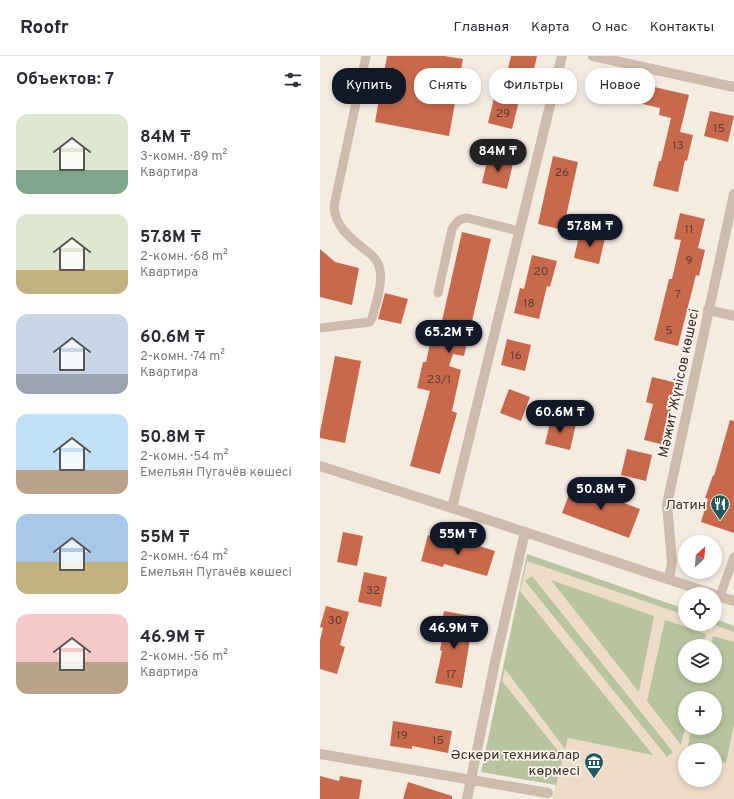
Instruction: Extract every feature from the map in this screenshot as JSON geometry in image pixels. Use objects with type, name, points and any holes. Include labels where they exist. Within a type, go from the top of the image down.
[{"type":"street","points":[[452,508],[562,56]]},
{"type":"street","points":[[593,56],[734,87]]},
{"type":"street","name":"Мәжит Жүнісов көшесі","points":[[669,580],[672,562],[667,504],[734,194]]},
{"type":"street","points":[[708,310],[734,316]]},
{"type":"street","points":[[320,466],[691,587]]},
{"type":"street","points":[[467,799],[525,532]]},
{"type":"street","points":[[722,597],[734,601]]},
{"type":"street","points":[[320,754],[548,792]]},
{"type":"lane","points":[[320,328],[370,322],[380,280],[379,266],[373,256],[348,236],[340,226],[334,214],[334,206],[366,56]]},
{"type":"lane","points":[[438,293],[452,229],[460,219],[467,218],[520,230]]},
{"type":"lane","points":[[720,587],[734,557]]},
{"type":"green space","points":[[527,554],[678,607],[678,631],[722,631],[722,622],[734,626],[734,799],[553,799],[556,785],[481,772]]},
{"type":"shaded area","points":[[527,561],[678,613],[678,624],[665,620],[647,701],[679,743],[678,743],[678,787],[722,787],[722,762],[726,763],[734,724],[734,799],[553,799],[563,757],[502,681],[505,669],[565,749],[568,738],[653,755],[520,591]],"holes":[[[532,576],[673,752],[667,757],[525,581]],[[551,580],[654,616],[638,691]]]},
{"type":"shaded area","points":[[722,628],[734,632],[734,642],[713,636],[712,639],[705,639],[706,634],[697,631],[722,631]]},
{"type":"shaded area","points":[[683,735],[690,735],[689,743],[681,743]]},
{"type":"building","points":[[387,56],[444,56],[463,59],[461,68],[414,68],[414,104],[455,104],[449,136],[375,122],[378,104],[406,104],[406,68],[385,68]]},
{"type":"building","points":[[511,56],[537,56],[534,68],[508,68]]},
{"type":"building","points":[[655,87],[689,95],[680,132],[693,135],[687,161],[685,160],[678,192],[653,186],[659,161],[661,161],[671,118],[659,115],[660,108],[643,104],[655,104]]},
{"type":"building","points":[[493,104],[518,104],[512,129],[488,123]]},
{"type":"building","points":[[710,111],[734,116],[728,142],[704,136]]},
{"type":"building","points":[[553,156],[578,162],[563,230],[538,224]]},
{"type":"building","points":[[488,157],[513,163],[507,189],[482,183]]},
{"type":"building","points":[[680,213],[705,219],[698,248],[705,250],[699,276],[696,275],[678,346],[654,340],[669,279],[672,279],[681,240],[674,239]]},
{"type":"building","points":[[462,232],[491,239],[464,356],[453,354],[449,366],[461,370],[452,411],[457,413],[440,474],[410,466],[430,391],[417,388],[423,362],[426,362],[435,320],[442,321]]},
{"type":"building","points":[[580,232],[605,238],[599,264],[574,258]]},
{"type":"building","points":[[320,249],[335,262],[359,268],[352,305],[320,297]]},
{"type":"building","points":[[532,255],[557,261],[550,287],[547,286],[539,319],[514,313],[520,288],[524,289]]},
{"type":"building","points":[[385,293],[408,299],[401,324],[378,319]]},
{"type":"building","points":[[507,339],[531,345],[525,371],[501,365]]},
{"type":"building","points":[[335,356],[361,361],[345,443],[320,438]]},
{"type":"building","points":[[652,377],[677,383],[668,419],[675,421],[669,446],[644,440],[653,404],[646,402]]},
{"type":"building","points":[[509,389],[530,397],[521,421],[500,413]]},
{"type":"building","points":[[551,418],[576,424],[570,450],[545,444]]},
{"type":"building","points":[[730,420],[734,421],[734,533],[701,522],[708,499],[705,498],[713,475],[714,476]]},
{"type":"building","points":[[627,449],[652,455],[646,481],[621,475]]},
{"type":"building","points":[[573,484],[640,509],[629,538],[562,513]]},
{"type":"building","points":[[343,532],[363,536],[357,566],[337,562]]},
{"type":"building","points":[[428,535],[472,548],[473,544],[495,551],[487,576],[444,564],[443,567],[421,561]]},
{"type":"building","points":[[364,572],[387,577],[381,607],[358,602]]},
{"type":"building","points":[[326,606],[349,612],[340,645],[345,647],[337,674],[320,669],[320,640],[323,628],[320,627]]},
{"type":"building","points":[[444,611],[471,616],[467,639],[470,639],[462,688],[435,683],[442,651],[440,650],[444,628],[441,627]]},
{"type":"building","points":[[393,721],[452,731],[448,753],[412,746],[412,749],[390,746]]},
{"type":"building","points":[[320,776],[339,781],[340,776],[362,780],[359,799],[320,799]]},
{"type":"building","points":[[408,782],[452,796],[452,799],[403,799]]},
{"type":"place","name":"Латин","points":[[720,521]]},
{"type":"place","name":"Әскери техникалар көрмесі","points":[[594,779]]}]
